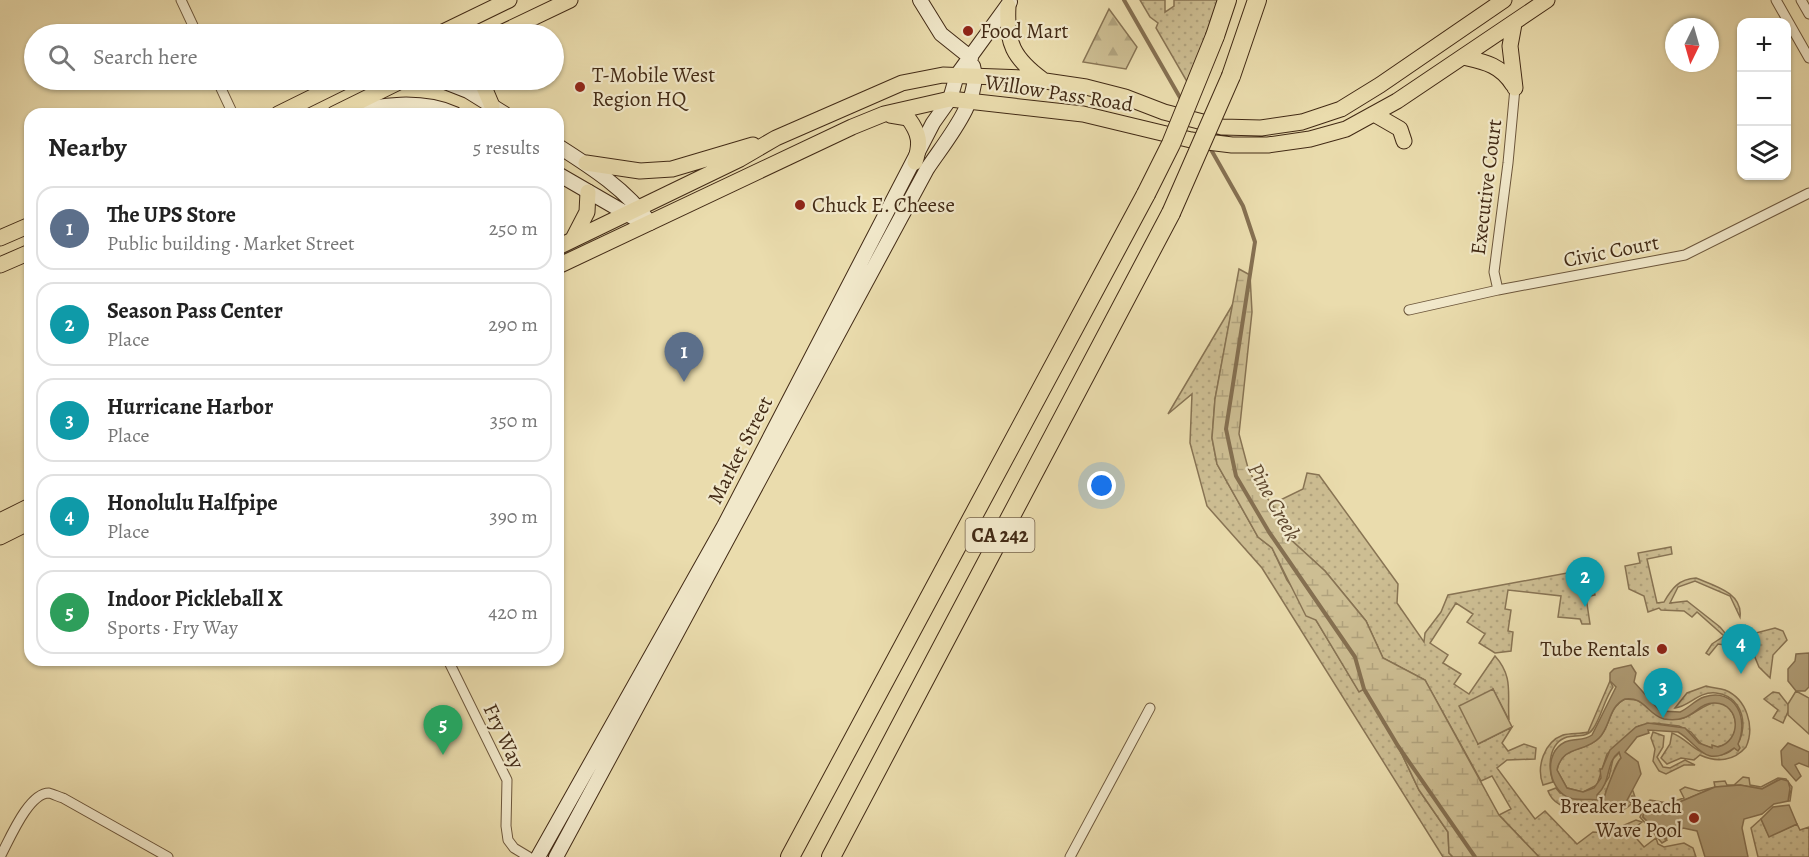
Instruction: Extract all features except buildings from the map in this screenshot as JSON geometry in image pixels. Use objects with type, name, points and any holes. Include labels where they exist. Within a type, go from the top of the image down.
[{"type":"highway","name":"CA 242","points":[[790,857],[1146,194],[1171,144],[1215,36],[1227,0]]},
{"type":"highway","name":"CA 242","points":[[831,857],[1171,213],[1231,76],[1257,0]]},
{"type":"main road","points":[[460,24],[509,0]]},
{"type":"main road","points":[[516,24],[545,7],[570,0]]},
{"type":"main road","points":[[920,0],[941,34],[971,58]]},
{"type":"main road","name":"Willow Pass Road","points":[[564,244],[741,159],[776,138],[902,84],[944,75],[976,75],[1045,82],[1102,91],[1222,127],[1261,128],[1302,122],[1341,109],[1504,0]]},
{"type":"main road","name":"Willow Pass Road","points":[[564,263],[884,114],[950,99],[1083,114],[1215,143],[1269,145],[1310,139],[1346,129],[1374,114],[1514,24],[1547,0]]},
{"type":"main road","points":[[1010,3],[1007,26],[1011,47],[1028,69],[1045,82]]},
{"type":"main road","name":"Market Street","points":[[538,857],[724,526],[915,162],[933,123],[950,99],[957,75],[1010,3]]},
{"type":"main road","points":[[532,24],[545,7]]},
{"type":"main road","points":[[1514,24],[1510,46],[1515,88]]},
{"type":"main road","points":[[1463,57],[1490,63],[1506,74],[1515,88]]},
{"type":"main road","name":"Market Street","points":[[556,857],[927,169],[970,100],[976,75],[971,58]]},
{"type":"main road","points":[[290,108],[327,90]]},
{"type":"main road","points":[[346,108],[383,90]]},
{"type":"main road","points":[[465,90],[496,108]]},
{"type":"main road","points":[[487,90],[498,108]]},
{"type":"main road","points":[[376,108],[425,105],[435,108]]},
{"type":"main road","points":[[884,114],[908,118],[916,129],[921,144],[915,162]]},
{"type":"main road","points":[[1374,114],[1400,129],[1404,141]]},
{"type":"main road","points":[[586,163],[640,171],[672,169],[776,138]]},
{"type":"main road","points":[[564,150],[586,163],[639,207],[650,223]]},
{"type":"main road","points":[[564,178],[625,215],[650,223]]},
{"type":"main road","points":[[573,239],[587,212],[588,192]]},
{"type":"main road","points":[[0,238],[24,228]]},
{"type":"main road","points":[[829,326],[839,316],[856,286],[867,280],[865,272],[877,247],[879,230]]},
{"type":"main road","points":[[0,265],[24,255]]},
{"type":"main road","points":[[0,520],[24,509]]},
{"type":"main road","points":[[0,537],[24,525]]},
{"type":"street","points":[[182,0],[193,24]]},
{"type":"street","points":[[1776,0],[1809,58]]},
{"type":"street","points":[[1801,0],[1809,14]]},
{"type":"street","name":"Executive Court","points":[[1498,290],[1494,272],[1515,88]]},
{"type":"street","points":[[221,90],[229,108]]},
{"type":"street","name":"Civic Court","points":[[1409,310],[1498,290],[1685,255],[1809,193]]},
{"type":"street","name":"Fry Way","points":[[451,666],[507,780],[508,840],[514,848],[529,857]]},
{"type":"street","points":[[1070,857],[1150,708]]},
{"type":"street","points":[[0,857],[27,806],[39,796],[48,793],[63,798],[168,857]]},
{"type":"green space","points":[[1140,0],[1165,0],[1165,12],[1174,6],[1174,0],[1227,0],[1193,92],[1156,28],[1158,23],[1150,17]]},
{"type":"green space","points":[[1109,9],[1137,47],[1126,69],[1083,62]]},
{"type":"green space","points":[[1239,269],[1250,275],[1252,312],[1239,434],[1248,468],[1257,486],[1272,504],[1289,538],[1325,571],[1366,621],[1383,658],[1425,680],[1499,815],[1539,857],[1453,857],[1449,853],[1448,832],[1419,790],[1398,746],[1364,689],[1359,692],[1316,620],[1306,616],[1272,548],[1258,537],[1217,464],[1212,438],[1215,399]]},
{"type":"green space","points":[[1233,304],[1215,399],[1212,438],[1217,464],[1258,537],[1272,548],[1287,580],[1316,620],[1359,691],[1364,689],[1398,746],[1419,790],[1448,832],[1449,853],[1453,857],[1443,857],[1262,568],[1207,506],[1190,443],[1192,394],[1168,414]]},
{"type":"green space","points":[[1307,473],[1319,475],[1398,584],[1397,603],[1424,642],[1425,633],[1441,612],[1448,595],[1578,571],[1591,579],[1595,595],[1586,597],[1590,624],[1582,624],[1580,619],[1558,617],[1561,596],[1508,590],[1505,609],[1511,610],[1508,631],[1513,632],[1511,651],[1495,653],[1479,643],[1485,634],[1467,622],[1473,614],[1456,603],[1430,643],[1448,655],[1443,663],[1461,674],[1454,684],[1469,694],[1495,656],[1501,664],[1508,686],[1509,720],[1493,689],[1478,744],[1512,727],[1502,743],[1508,751],[1524,744],[1536,748],[1535,759],[1507,760],[1497,768],[1535,819],[1545,811],[1577,844],[1593,832],[1606,833],[1636,820],[1642,822],[1630,831],[1644,847],[1656,838],[1658,844],[1664,847],[1684,843],[1693,848],[1696,857],[1539,857],[1499,815],[1511,809],[1492,776],[1481,781],[1425,680],[1383,658],[1366,621],[1325,571],[1289,538],[1272,504],[1303,489]]},
{"type":"green space","points":[[1671,547],[1672,554],[1647,559],[1657,603],[1664,602],[1677,585],[1685,580],[1696,578],[1726,592],[1737,602],[1740,617],[1730,596],[1695,581],[1678,587],[1670,603],[1687,601],[1720,627],[1730,639],[1750,652],[1757,644],[1745,625],[1756,633],[1775,628],[1783,631],[1787,640],[1773,655],[1770,678],[1759,667],[1754,655],[1741,655],[1725,645],[1718,644],[1709,655],[1706,653],[1712,644],[1724,636],[1697,612],[1692,617],[1684,611],[1659,608],[1648,612],[1644,596],[1629,589],[1625,566],[1640,563],[1638,553]]},
{"type":"green space","points":[[1610,681],[1613,687],[1593,729],[1585,735],[1567,737],[1556,745],[1550,763],[1553,782],[1543,785],[1540,771],[1546,749],[1556,738],[1563,735],[1588,732]]},
{"type":"green space","points":[[1706,686],[1733,694],[1744,707],[1750,731],[1746,747],[1731,758],[1719,760],[1700,755],[1694,760],[1681,758],[1667,764],[1661,758],[1670,744],[1672,733],[1700,751],[1711,755],[1724,754],[1734,748],[1740,739],[1743,728],[1742,716],[1737,705],[1729,697],[1716,693],[1704,694],[1675,708],[1687,693]]},
{"type":"green space","points":[[1493,689],[1512,727],[1478,744],[1459,706]]},
{"type":"green space","points":[[1796,691],[1809,698],[1809,734],[1788,715],[1788,704]]},
{"type":"green space","points":[[1773,692],[1779,693],[1790,707],[1783,723],[1773,718],[1778,710],[1764,699]]},
{"type":"green space","points":[[1625,699],[1637,700],[1659,714],[1674,719],[1689,716],[1711,703],[1718,702],[1732,712],[1735,719],[1732,739],[1725,745],[1712,748],[1702,745],[1691,732],[1679,726],[1654,723],[1639,726],[1607,754],[1597,785],[1583,792],[1567,788],[1557,770],[1560,762],[1569,752],[1587,746],[1599,738],[1615,707]]},
{"type":"green space","points":[[1653,732],[1664,736],[1663,747],[1657,757],[1663,767],[1670,768],[1685,760],[1695,765],[1684,765],[1666,774],[1659,771],[1653,761],[1655,749],[1651,738]]},
{"type":"green space","points":[[1620,752],[1621,758],[1606,791],[1633,791],[1635,797],[1632,796],[1630,802],[1632,803],[1627,807],[1616,811],[1587,802],[1580,812],[1561,805],[1550,796],[1548,791],[1556,788],[1560,793],[1598,799],[1597,795],[1609,777],[1613,759]]},
{"type":"green space","points":[[1743,777],[1749,778],[1750,785],[1761,787],[1778,778],[1786,779],[1792,787],[1790,801],[1788,801],[1790,791],[1778,780],[1762,789],[1740,785],[1715,787],[1714,782],[1725,781],[1727,785],[1734,785]]},
{"type":"green space","points":[[1685,787],[1699,791],[1715,787],[1675,804],[1651,803],[1644,810],[1643,817],[1667,840],[1662,843],[1640,817],[1645,804],[1650,800],[1668,803],[1684,798],[1680,790]]},
{"type":"green space","points":[[1761,819],[1769,836],[1797,824],[1800,830],[1809,827],[1809,857],[1758,857],[1751,828]]},
{"type":"shaded area","points":[[1809,653],[1809,687],[1805,691],[1796,691],[1788,681],[1788,669],[1795,661],[1796,654]]},
{"type":"shaded area","points":[[1631,665],[1636,673],[1634,682],[1660,711],[1680,712],[1701,698],[1715,695],[1732,701],[1741,716],[1742,725],[1738,744],[1740,748],[1738,751],[1734,748],[1724,754],[1708,756],[1678,732],[1648,730],[1649,733],[1637,737],[1625,752],[1638,762],[1641,774],[1625,804],[1612,807],[1606,804],[1604,799],[1611,777],[1621,758],[1619,752],[1612,761],[1602,790],[1597,795],[1598,800],[1567,797],[1556,786],[1552,778],[1553,754],[1565,742],[1592,735],[1616,687],[1610,681],[1610,673],[1614,669]],"holes":[[[1637,700],[1659,717],[1674,720],[1688,716],[1709,704],[1724,705],[1734,716],[1734,731],[1726,743],[1718,747],[1712,745],[1712,748],[1699,743],[1685,728],[1648,723],[1636,727],[1610,750],[1600,769],[1601,778],[1594,788],[1583,792],[1567,788],[1557,770],[1560,762],[1569,753],[1599,738],[1619,702]]]},
{"type":"shaded area","points":[[1788,743],[1809,752],[1809,767],[1799,763],[1795,765],[1801,776],[1796,781],[1782,765],[1781,751]]},
{"type":"shaded area","name":"Breaker Beach Wave Pool","points":[[1781,779],[1788,781],[1790,788],[1788,801],[1774,804],[1762,814],[1744,819],[1742,828],[1748,857],[1705,857],[1697,831],[1683,828],[1665,839],[1643,817],[1644,810],[1651,803],[1675,804],[1715,787],[1740,785],[1762,789]]},
{"type":"shaded area","points":[[1789,805],[1797,824],[1769,837],[1761,819],[1773,807]]},
{"type":"waterway","name":"Pine Creek","points":[[1124,0],[1182,101]]},
{"type":"waterway","name":"Pine Creek","points":[[1209,146],[1243,206],[1255,242],[1226,429],[1236,476],[1269,532],[1355,657],[1364,689],[1398,746],[1475,857]]},
{"type":"place","name":"Food Mart","points":[[968,31]]},
{"type":"place","name":"T-Mobile West Region HQ","points":[[580,87]]},
{"type":"place","name":"Chuck E. Cheese","points":[[800,205]]},
{"type":"place","name":"The UPS Store","points":[[684,382]]},
{"type":"place","name":"Season Pass Center","points":[[1585,607]]},
{"type":"place","name":"Tube Rentals","points":[[1662,649]]},
{"type":"place","name":"Honolulu Halfpipe","points":[[1741,674]]},
{"type":"place","name":"Hurricane Harbor","points":[[1663,718]]},
{"type":"place","name":"Indoor Pickleball X","points":[[443,755]]},
{"type":"place","name":"Breaker Beach Wave Pool","points":[[1694,818]]}]
